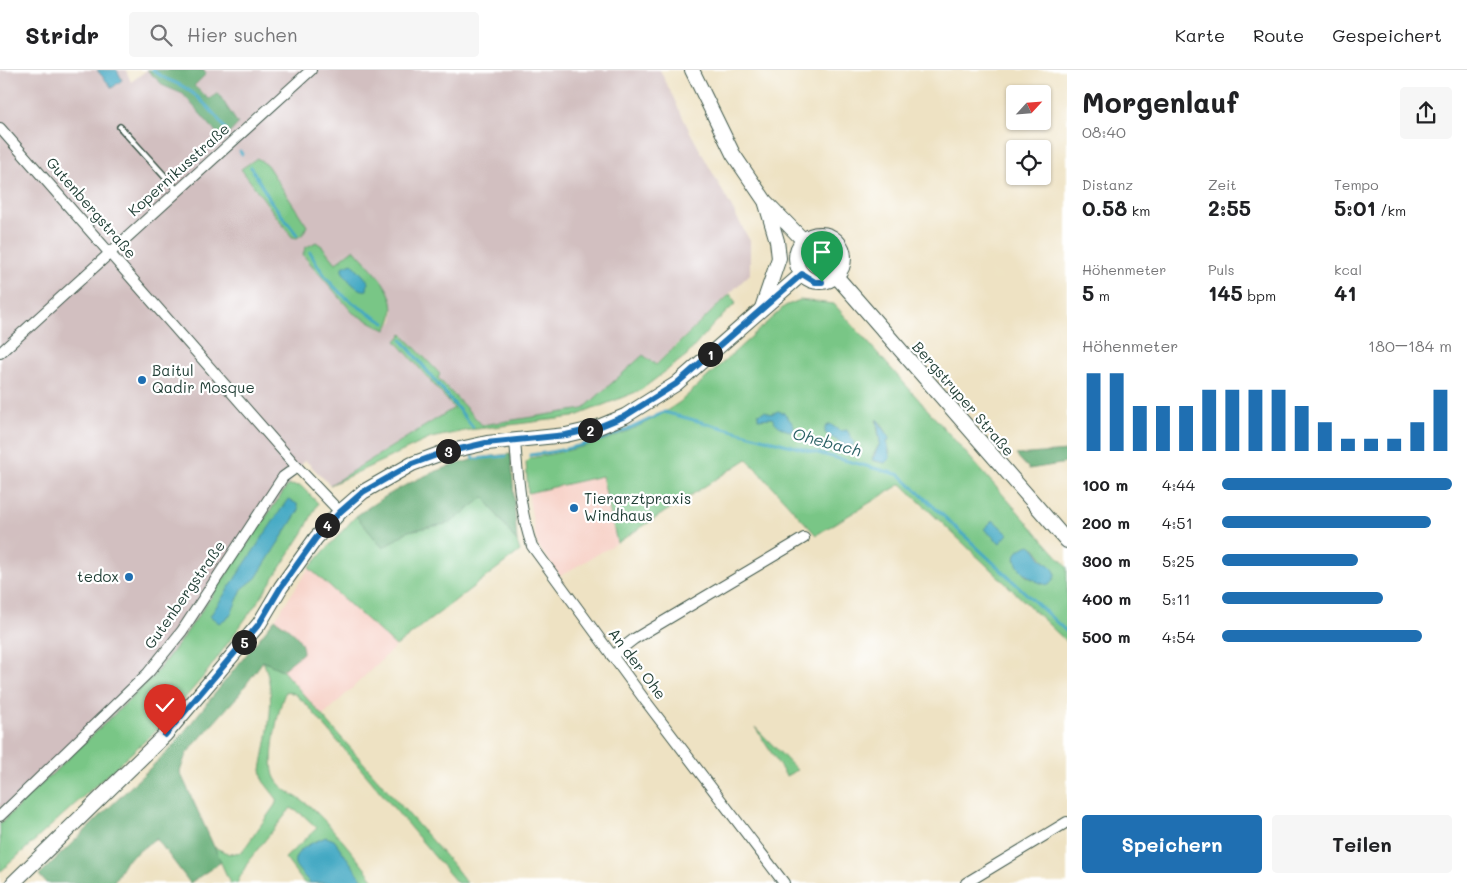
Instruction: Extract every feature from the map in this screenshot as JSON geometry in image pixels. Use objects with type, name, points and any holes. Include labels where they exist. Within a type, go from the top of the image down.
[{"type":"main road","points":[[692,70],[733,154],[765,201],[804,241]]},
{"type":"main road","points":[[762,308],[779,258],[777,241],[765,201]]},
{"type":"main road","points":[[825,235],[838,242],[844,256],[836,276],[829,280],[815,282],[802,274],[798,268],[796,253],[804,241],[810,236],[825,235]]},
{"type":"main road","points":[[13,883],[165,735],[259,624],[308,548],[340,512],[363,492],[412,464],[464,447],[566,435],[596,428],[625,416],[676,384],[802,274]]},
{"type":"main road","name":"Bergstruper Straße","points":[[836,276],[1067,541]]},
{"type":"street","name":"Kopernikusstraße","points":[[0,353],[310,70]]},
{"type":"street","name":"Gutenbergstraße","points":[[0,128],[297,467],[340,512]]},
{"type":"street","name":"An der Ohe","points":[[515,441],[520,501],[532,546],[612,656],[784,883]]},
{"type":"street","name":"Gutenbergstraße","points":[[0,816],[148,673],[182,631],[283,477],[297,467]]},
{"type":"street","points":[[612,656],[634,639],[804,538]]},
{"type":"street","points":[[966,883],[1067,822]]},
{"type":"lane","points":[[120,127],[178,191]]},
{"type":"shaded area","points":[[0,70],[126,70],[131,82],[147,70],[164,86],[183,94],[223,140],[217,93],[209,99],[194,85],[206,74],[203,70],[660,70],[689,130],[750,241],[750,274],[655,365],[643,355],[583,409],[532,418],[482,425],[437,377],[440,374],[402,334],[396,341],[454,408],[330,485],[305,460],[187,632],[152,678],[0,824]],"holes":[[[241,168],[276,180],[288,199],[292,237]],[[322,246],[336,264],[394,310],[393,320],[386,330],[353,313]]]},
{"type":"shaded area","points":[[602,476],[617,543],[560,576],[537,544],[528,493]]},
{"type":"shaded area","points":[[309,568],[396,646],[323,716],[282,670],[303,653],[291,630],[275,619]]},
{"type":"green space","points":[[147,70],[203,70],[206,74],[194,86],[209,99],[218,93],[238,124],[223,140],[183,94],[164,86]]},
{"type":"green space","points":[[257,158],[267,165],[307,226],[303,234],[297,238],[292,237],[241,169]]},
{"type":"green space","points":[[316,242],[322,246],[336,263],[354,249],[378,276],[390,296],[393,307],[386,330],[353,313],[303,255],[305,248]]},
{"type":"green space","points":[[730,294],[736,303],[713,325],[687,355],[641,390],[573,417],[469,430],[431,438],[330,485],[454,408],[396,341],[402,334],[440,374],[438,378],[482,425],[583,409],[643,355],[656,365]]},
{"type":"green space","points":[[800,300],[834,304],[1067,567],[1067,642],[901,484],[816,535],[747,459],[617,543],[602,476],[528,493],[526,462],[530,458],[570,450],[608,439],[663,413],[680,402],[785,306]],"holes":[[[876,420],[881,423],[890,438],[887,442],[890,453],[885,463],[874,461],[872,457],[880,443]],[[1024,547],[1035,548],[1047,564],[1043,584],[1026,576],[1015,559]]]},
{"type":"green space","points":[[1067,451],[1067,463],[1029,469],[1016,455]]},
{"type":"green space","points":[[511,454],[517,542],[484,497],[450,523],[408,531],[383,548],[356,516],[391,493],[429,474],[469,461]]},
{"type":"green space","points":[[288,485],[301,486],[318,503],[304,531],[257,603],[204,676],[158,729],[0,872],[0,824],[152,678],[187,632]]},
{"type":"green space","points":[[484,497],[517,542],[520,551],[396,646],[309,568],[356,516],[383,548],[408,531],[450,523]]},
{"type":"green space","points":[[275,619],[297,637],[303,653],[282,670],[263,661],[237,697],[186,754],[180,772],[221,862],[190,883],[156,838],[126,861],[113,883],[46,883],[39,875],[171,748]]},
{"type":"green space","points":[[263,661],[282,670],[467,883],[457,883],[307,705],[295,694],[286,691],[274,734],[272,760],[275,778],[282,787],[308,805],[322,818],[376,883],[304,883],[285,858],[317,828],[303,815],[291,808],[249,860],[237,883],[230,883],[214,847],[229,854],[242,852],[275,805],[277,799],[263,781],[261,770],[271,701],[270,687]]},
{"type":"green space","points":[[755,727],[797,770],[786,776]]},
{"type":"water","points":[[97,70],[117,70],[122,80],[112,88]]},
{"type":"water","points":[[352,263],[368,281],[367,290],[356,287],[342,271],[342,267]]},
{"type":"water","points":[[765,411],[771,414],[778,411],[784,413],[794,425],[793,431],[781,427],[772,418],[758,419],[758,414]]},
{"type":"water","points":[[877,419],[890,438],[887,442],[890,458],[885,463],[872,460],[880,443]]},
{"type":"water","points":[[830,424],[840,431],[847,430],[854,443],[853,446],[846,446],[825,433],[825,427]]},
{"type":"water","points":[[288,499],[297,504],[299,510],[256,578],[242,589],[230,616],[219,623],[210,616]]},
{"type":"water","points":[[993,520],[1008,534],[1000,543],[984,529]]},
{"type":"water","points":[[1030,545],[1054,570],[1055,576],[1049,585],[1033,579],[1019,568],[1016,555],[1020,549]]},
{"type":"water","points":[[326,837],[334,840],[365,883],[310,883],[302,874],[295,864],[297,854]]},
{"type":"waterway","points":[[153,70],[162,77],[193,93],[209,108],[227,131]]},
{"type":"waterway","points":[[251,167],[270,200],[297,235]]},
{"type":"waterway","points":[[310,252],[333,286],[351,301],[385,323]]},
{"type":"waterway","name":"Ohebach","points":[[402,340],[473,427]]},
{"type":"waterway","name":"Ohebach","points":[[530,455],[566,449],[599,440],[632,428],[664,412],[900,475],[1067,632]]},
{"type":"waterway","name":"Ohebach","points":[[473,456],[474,459],[506,456]]},
{"type":"place","name":"Baitul Qadir Mosque","points":[[142,380]]},
{"type":"place","name":"Tierarztpraxis Windhaus","points":[[574,508]]},
{"type":"place","name":"tedox","points":[[129,577]]},
{"type":"route","points":[[165,735],[259,624],[281,587],[316,538],[340,512],[363,492],[412,464],[442,453],[486,443],[566,435],[596,428],[625,416],[648,404],[676,384],[802,274],[815,282],[822,282]]}]
